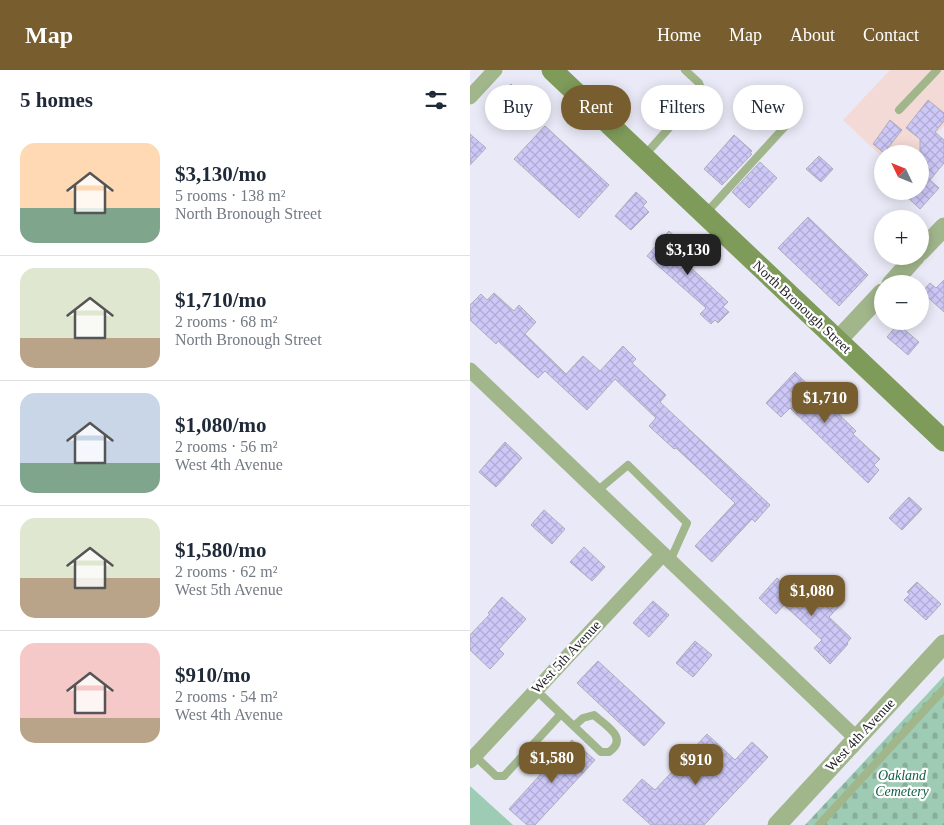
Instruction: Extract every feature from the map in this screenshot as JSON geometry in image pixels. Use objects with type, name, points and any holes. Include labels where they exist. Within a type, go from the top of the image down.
[{"type":"main road","name":"North Bronough Street","points":[[552,70],[944,440]]},
{"type":"street","points":[[470,97],[495,70]]},
{"type":"street","points":[[929,242],[944,226]]},
{"type":"street","points":[[899,275],[908,265]]},
{"type":"street","points":[[838,340],[874,301]]},
{"type":"street","points":[[470,370],[857,739]]},
{"type":"street","name":"West 5th Avenue","points":[[472,759],[536,690],[666,557]]},
{"type":"street","name":"West 4th Avenue","points":[[776,825],[944,644]]},
{"type":"lane","points":[[644,156],[700,93],[699,83],[685,70]]},
{"type":"lane","points":[[899,110],[937,70]]},
{"type":"lane","points":[[705,214],[781,130]]},
{"type":"lane","points":[[597,491],[628,465],[687,523],[666,557]]},
{"type":"lane","points":[[819,825],[944,689]]},
{"type":"lane","points":[[536,690],[601,752],[609,752],[616,748],[617,736],[594,716],[583,718],[574,726]]},
{"type":"lane","points":[[472,759],[496,776],[504,776],[561,714]]},
{"type":"shaded area","points":[[890,70],[944,70],[944,126],[926,145],[874,145],[874,149],[843,120]]},
{"type":"green space","name":"Oakland Cemetery","points":[[944,676],[944,825],[805,825]]},
{"type":"green space","points":[[470,786],[513,825],[470,825]]},
{"type":"building","points":[[928,100],[944,113],[944,121],[935,132],[944,140],[944,163],[930,180],[939,188],[929,199],[929,145],[920,145],[920,139],[906,128]]},
{"type":"building","points":[[890,120],[902,130],[890,145],[873,144]]},
{"type":"building","points":[[541,130],[549,130],[609,185],[579,218],[514,159]]},
{"type":"building","points":[[470,134],[486,148],[470,165]]},
{"type":"building","points":[[734,135],[752,151],[750,153],[752,154],[722,185],[704,169]]},
{"type":"building","points":[[819,156],[833,169],[821,182],[806,169]]},
{"type":"building","points":[[760,162],[777,178],[749,208],[732,192]]},
{"type":"building","points":[[636,192],[647,202],[643,206],[649,212],[631,230],[615,216]]},
{"type":"building","points":[[910,200],[928,200],[920,209]]},
{"type":"building","points":[[808,217],[868,275],[839,306],[778,248]]},
{"type":"building","points":[[669,231],[697,256],[689,266],[728,302],[723,307],[729,312],[718,323],[715,320],[711,324],[700,314],[706,308],[647,256]]},
{"type":"building","points":[[944,280],[944,312],[929,298],[929,284],[936,288]]},
{"type":"building","points":[[494,293],[514,311],[519,305],[536,322],[525,334],[566,374],[583,356],[600,371],[623,346],[636,359],[632,363],[666,395],[660,402],[770,505],[755,522],[752,519],[712,562],[695,546],[735,503],[676,448],[674,449],[649,426],[656,418],[615,379],[587,410],[545,371],[538,378],[498,341],[496,344],[470,320],[470,305],[481,294],[487,300]]},
{"type":"building","points":[[893,330],[905,330],[919,342],[908,355],[887,337]]},
{"type":"building","points":[[795,372],[856,431],[853,434],[880,459],[874,465],[879,470],[868,483],[790,408],[781,417],[766,403]]},
{"type":"building","points":[[505,442],[522,458],[496,487],[479,472]]},
{"type":"building","points":[[909,497],[922,509],[902,530],[889,518]]},
{"type":"building","points":[[544,510],[565,529],[552,544],[531,525]]},
{"type":"building","points":[[584,547],[605,567],[592,581],[570,562]]},
{"type":"building","points":[[777,578],[811,610],[832,588],[845,600],[829,617],[851,638],[830,664],[814,648],[822,640],[784,605],[776,614],[759,598]]},
{"type":"building","points":[[917,582],[941,604],[926,620],[904,600],[910,594],[907,592]]},
{"type":"building","points":[[502,597],[526,619],[499,649],[504,654],[490,669],[470,650],[470,635],[490,614],[488,613]]},
{"type":"building","points":[[653,601],[669,615],[649,637],[633,623]]},
{"type":"building","points":[[695,641],[712,655],[693,677],[676,663]]},
{"type":"building","points":[[598,661],[665,723],[644,746],[577,683]]},
{"type":"building","points":[[707,734],[735,760],[752,742],[768,757],[704,825],[651,825],[623,800],[642,779],[655,790]]},
{"type":"building","points":[[572,740],[595,760],[535,825],[527,825],[509,809]]}]
